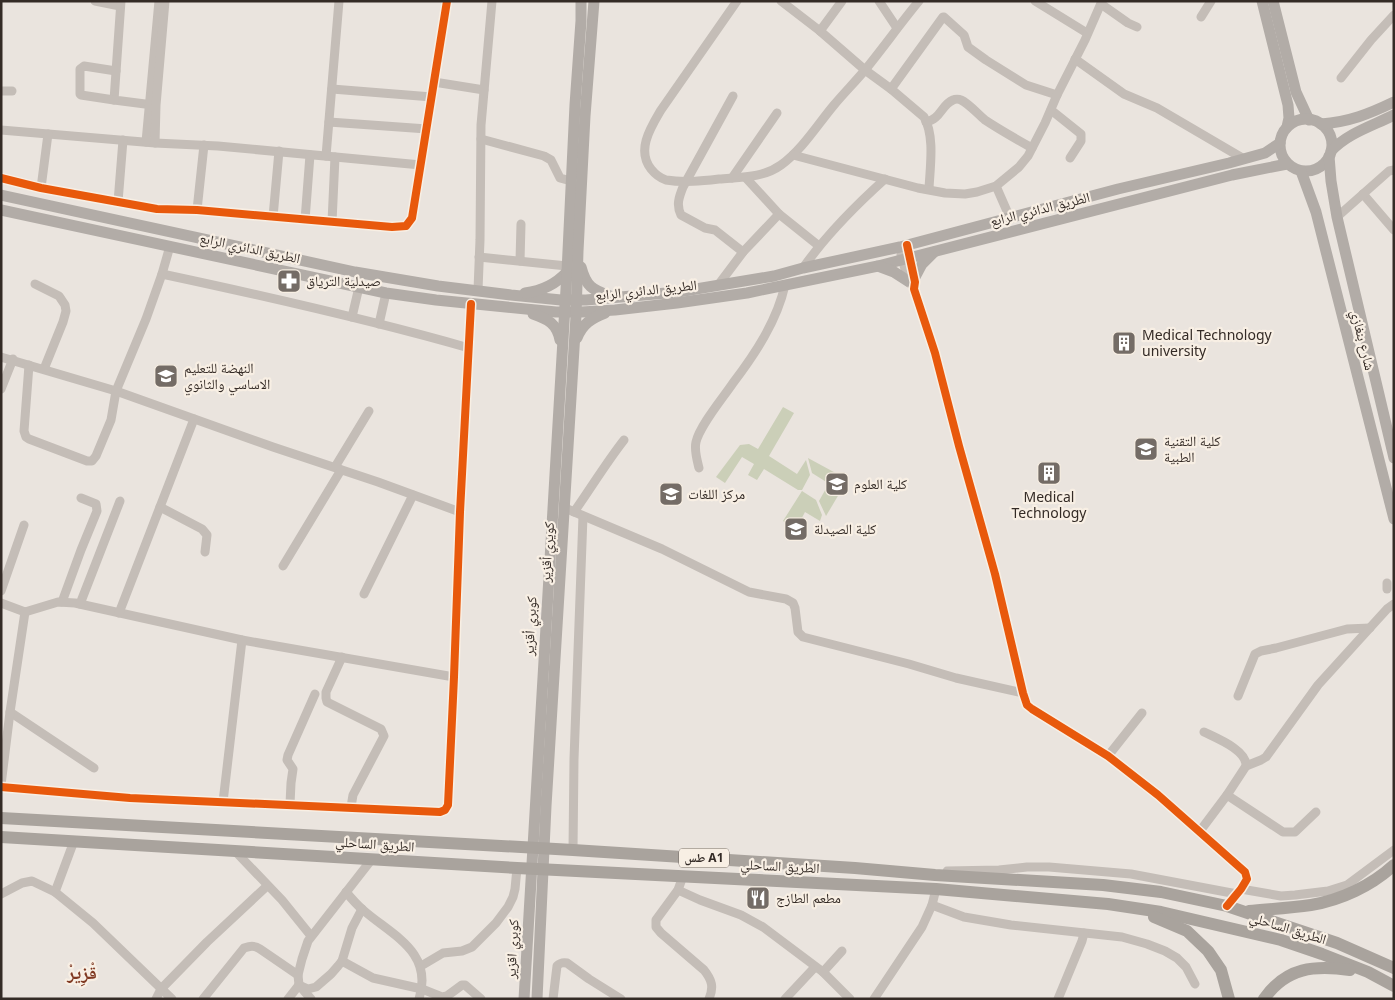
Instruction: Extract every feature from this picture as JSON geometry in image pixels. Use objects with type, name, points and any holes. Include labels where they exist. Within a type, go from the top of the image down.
[{"type":"highway","name":"الطريق الساحلي","points":[[1,818],[573,850],[1103,885],[1161,892],[1226,906],[1337,943],[1394,968]]},
{"type":"highway","name":"الطريق الساحلي","points":[[1,837],[517,868],[936,889],[1108,904],[1161,912],[1281,940],[1368,972],[1394,986]]},
{"type":"highway","points":[[1245,912],[1312,905],[1341,898],[1370,883],[1394,865]]},
{"type":"highway","points":[[1108,904],[1156,917],[1187,931],[1208,951],[1221,970],[1229,999]]},
{"type":"highway","points":[[1264,999],[1272,988],[1290,974],[1312,968],[1336,968],[1368,972]]},
{"type":"main road","points":[[571,300],[567,269],[581,1]]},
{"type":"main road","points":[[571,300],[578,251],[585,116],[594,1]]},
{"type":"main road","points":[[1262,1],[1288,105],[1289,118],[1287,127]]},
{"type":"main road","points":[[1275,2],[1296,92],[1309,120]]},
{"type":"main road","points":[[1394,102],[1347,121],[1321,124],[1309,120],[1295,122],[1287,127],[1282,134],[1280,143],[1282,156],[1287,164],[1300,171],[1319,168],[1339,143],[1394,115]]},
{"type":"main road","points":[[1321,124],[1331,139],[1330,154]]},
{"type":"main road","name":"الطريق الدائري الرابع","points":[[1,195],[355,272],[438,286],[571,300],[624,298],[678,292],[774,276],[903,246],[1118,189],[1244,159],[1264,153],[1280,143]]},
{"type":"main road","name":"شارع بنغازي","points":[[1330,154],[1331,181],[1338,217],[1394,458]]},
{"type":"main road","name":"الطريق الدائري الرابع","points":[[1,210],[386,293],[471,304],[576,312],[615,310],[747,293],[878,266],[1224,178],[1287,164]]},
{"type":"main road","name":"شارع بنغازي","points":[[1300,171],[1316,212],[1394,519]]},
{"type":"main road","points":[[578,251],[584,278],[589,286],[597,292],[624,298]]},
{"type":"main road","points":[[878,266],[894,272],[912,283],[924,262],[935,251]]},
{"type":"main road","points":[[511,295],[547,287],[559,280],[567,269]]},
{"type":"main road","name":"كوبري أقزير","points":[[540,805],[564,312],[571,300]]},
{"type":"main road","name":"كويري أقزير","points":[[540,805],[569,510],[576,312],[571,300]]},
{"type":"main road","points":[[517,308],[545,318],[554,325],[558,332],[562,354]]},
{"type":"main road","points":[[574,355],[580,332],[584,326],[596,316],[615,310]]},
{"type":"main road","points":[[537,999],[542,902],[540,805]]},
{"type":"main road","name":"كوبري اقزير","points":[[524,999],[529,900],[540,805]]},
{"type":"street","points":[[94,1],[120,4],[114,100]]},
{"type":"street","points":[[150,143],[159,1]]},
{"type":"street","points":[[152,105],[165,1]]},
{"type":"street","points":[[332,222],[329,122],[339,1]]},
{"type":"street","points":[[1,178],[41,188],[156,209],[196,210],[392,227],[406,226],[412,218],[447,1]]},
{"type":"street","points":[[478,290],[481,125],[492,1]]},
{"type":"street","points":[[737,1],[661,110],[646,140],[644,152],[646,162],[656,175],[664,180],[686,182],[746,178],[772,171],[782,164],[793,155],[835,103],[865,70],[919,1]]},
{"type":"street","points":[[781,1],[924,117],[930,139],[929,190]]},
{"type":"street","points":[[820,31],[842,1]]},
{"type":"street","points":[[879,1],[897,28]]},
{"type":"street","points":[[1036,1],[1087,34]]},
{"type":"street","points":[[1201,17],[1211,1]]},
{"type":"street","points":[[793,155],[945,193],[965,194],[996,186],[1019,168],[1032,148],[1102,2],[1128,23],[1136,27]]},
{"type":"street","points":[[1341,78],[1371,40],[1394,15]]},
{"type":"street","points":[[891,89],[944,17],[964,35],[970,49],[1026,85],[1057,95]]},
{"type":"street","points":[[1075,59],[1124,94],[1157,108],[1244,159]]},
{"type":"street","points":[[116,71],[84,66],[80,69],[80,94],[82,96],[152,105]]},
{"type":"street","points":[[434,82],[484,90]]},
{"type":"street","points":[[332,89],[432,96]]},
{"type":"street","points":[[1,91],[12,91]]},
{"type":"street","points":[[733,96],[686,182],[678,200],[678,210],[681,215],[705,228],[715,230],[743,252]]},
{"type":"street","points":[[926,122],[932,121],[947,105],[953,100],[958,99],[962,100],[992,124],[1032,148]]},
{"type":"street","points":[[1051,110],[1081,134],[1082,141],[1070,158]]},
{"type":"street","points":[[732,178],[777,113]]},
{"type":"street","points":[[329,122],[427,129]]},
{"type":"street","points":[[1,130],[150,143],[279,151],[421,165]]},
{"type":"street","points":[[41,188],[48,134]]},
{"type":"street","points":[[481,139],[544,156],[550,160],[560,178],[571,181]]},
{"type":"street","points":[[118,202],[123,140]]},
{"type":"street","points":[[196,210],[204,145]]},
{"type":"street","points":[[273,217],[279,151]]},
{"type":"street","points":[[305,220],[310,155]]},
{"type":"street","points":[[1338,217],[1389,171],[1394,170]]},
{"type":"street","points":[[746,178],[779,214],[819,246]]},
{"type":"street","points":[[803,268],[819,246],[859,202],[885,178]]},
{"type":"street","points":[[996,186],[1010,218]]},
{"type":"street","points":[[1363,194],[1394,230]]},
{"type":"street","points":[[719,284],[743,252],[779,214]]},
{"type":"street","points":[[520,261],[521,224]]},
{"type":"street","points":[[29,365],[24,432],[26,437],[87,461],[92,461],[109,427],[116,391],[146,319],[170,246]]},
{"type":"street","points":[[903,246],[912,283],[935,353],[995,574],[1027,706],[1108,756],[1158,795],[1245,872],[1247,879],[1239,892],[1226,906]]},
{"type":"street","points":[[479,258],[520,261],[567,269]]},
{"type":"street","points":[[162,274],[276,298],[469,348]]},
{"type":"street","points":[[35,284],[59,296],[65,305],[66,311],[44,369]]},
{"type":"street","points":[[699,468],[696,451],[697,438],[703,426],[746,367],[774,318],[781,302],[785,285]]},
{"type":"street","points":[[352,318],[360,287]]},
{"type":"street","points":[[379,324],[386,293]]},
{"type":"street","points":[[25,612],[1,786],[130,798],[440,812],[445,810],[448,805],[471,304]]},
{"type":"street","points":[[1,357],[116,391],[265,445],[460,512]]},
{"type":"street","points":[[1,390],[13,360]]},
{"type":"street","points":[[283,566],[369,412]]},
{"type":"street","points":[[119,613],[194,419]]},
{"type":"street","points":[[624,440],[588,492],[569,510],[662,549],[749,592],[792,603],[795,608],[798,632],[803,637],[956,678],[1023,693]]},
{"type":"street","points":[[364,594],[413,495]]},
{"type":"street","points":[[62,602],[97,511],[96,504],[81,498]]},
{"type":"street","points":[[80,604],[120,501]]},
{"type":"street","points":[[160,506],[202,529],[207,535],[205,552]]},
{"type":"street","points":[[573,850],[574,759],[583,516]]},
{"type":"street","points":[[1,591],[24,525]]},
{"type":"street","points":[[1,603],[25,612],[62,602],[80,604],[242,640],[454,677]]},
{"type":"street","points":[[1246,766],[1266,756],[1318,685],[1387,609],[1394,604]]},
{"type":"street","points":[[1238,696],[1255,654],[1347,629],[1370,628]]},
{"type":"street","points":[[223,802],[242,640]]},
{"type":"street","points":[[342,657],[326,692],[327,702],[380,729],[384,736],[356,788],[351,808]]},
{"type":"street","points":[[290,804],[293,769],[287,760],[288,755],[315,694]]},
{"type":"street","points":[[10,712],[94,768]]},
{"type":"street","points":[[1108,756],[1142,713]]},
{"type":"street","points":[[1200,831],[1228,795],[1246,766],[1246,760],[1242,754],[1225,742],[1204,732]]},
{"type":"street","points":[[1228,795],[1283,832],[1295,832],[1316,812]]},
{"type":"street","points":[[55,892],[74,841]]},
{"type":"street","points":[[234,850],[294,913],[311,936]]},
{"type":"street","points":[[935,875],[945,871],[1049,867],[1131,874],[1239,892],[1282,896],[1328,891],[1347,885],[1394,850]]},
{"type":"street","points":[[288,999],[299,980],[302,959],[311,936],[372,859]]},
{"type":"street","points":[[421,966],[442,953],[462,951],[472,947],[496,923],[508,907],[515,889],[517,868]]},
{"type":"street","points":[[683,876],[678,890],[656,920],[656,927],[710,977],[713,986],[709,999]]},
{"type":"street","points":[[1,894],[32,881],[55,892],[93,923],[172,999]]},
{"type":"street","points":[[156,999],[161,989],[207,942],[267,886]]},
{"type":"street","points":[[874,999],[922,927],[932,905],[936,889]]},
{"type":"street","points":[[678,890],[741,915],[763,927],[819,970],[850,999]]},
{"type":"street","points":[[346,892],[362,909],[398,936],[417,958],[421,966],[421,994]]},
{"type":"street","points":[[932,905],[964,918],[987,922],[1122,937],[1166,951],[1186,968],[1195,984]]},
{"type":"street","points":[[207,997],[244,948],[250,946],[256,946],[308,989],[316,987],[342,961],[352,928],[362,909]]},
{"type":"street","points":[[1058,999],[1084,933]]},
{"type":"street","points":[[785,999],[842,951]]},
{"type":"street","points":[[342,961],[373,978],[421,994],[444,997],[465,985],[482,999]]},
{"type":"street","points":[[553,999],[557,966],[562,962],[567,963],[621,999]]},
{"type":"street","points":[[299,980],[311,999]]},
{"type":"green space","points":[[783,407],[794,413],[769,456],[797,474],[806,460],[810,475],[802,490],[798,490],[764,469],[757,480],[748,475],[754,464],[742,457],[725,483],[716,477],[740,445],[749,444],[758,449]]},
{"type":"green space","points":[[808,458],[843,477],[841,480],[828,483],[812,473]]},
{"type":"green space","points":[[842,482],[845,484],[826,516],[819,501],[828,485]]},
{"type":"green space","points":[[802,491],[816,500],[822,515],[820,521],[805,512],[796,529],[783,521]]},
{"type":"cycle path","points":[[1,178],[41,188],[157,209],[197,210],[392,227],[406,226],[412,218],[447,1]]},
{"type":"cycle path","points":[[907,245],[915,282],[914,289],[935,353],[995,574],[1027,705],[1108,756],[1158,795],[1245,872],[1247,879],[1227,906]]},
{"type":"cycle path","points":[[1,787],[130,798],[440,812],[445,810],[448,805],[471,304]]},
{"type":"place","name":"صيدلية الترياق","points":[[289,281]]},
{"type":"place","name":"Medical Technology university","points":[[1124,343]]},
{"type":"place","name":"النهضة للتعليم الاساسي والثانوي","points":[[166,376]]},
{"type":"place","name":"كلية التقنية الطبية","points":[[1146,449]]},
{"type":"place","name":"Medical Technology","points":[[1049,473]]},
{"type":"place","name":"كلية العلوم","points":[[837,484]]},
{"type":"place","name":"مركز اللغات","points":[[671,494]]},
{"type":"place","name":"كلية الصيدلة","points":[[796,529]]},
{"type":"place","name":"مطعم الطازج","points":[[758,898]]},
{"type":"district","name":"قْزِيرْ","points":[[82,972]]}]
